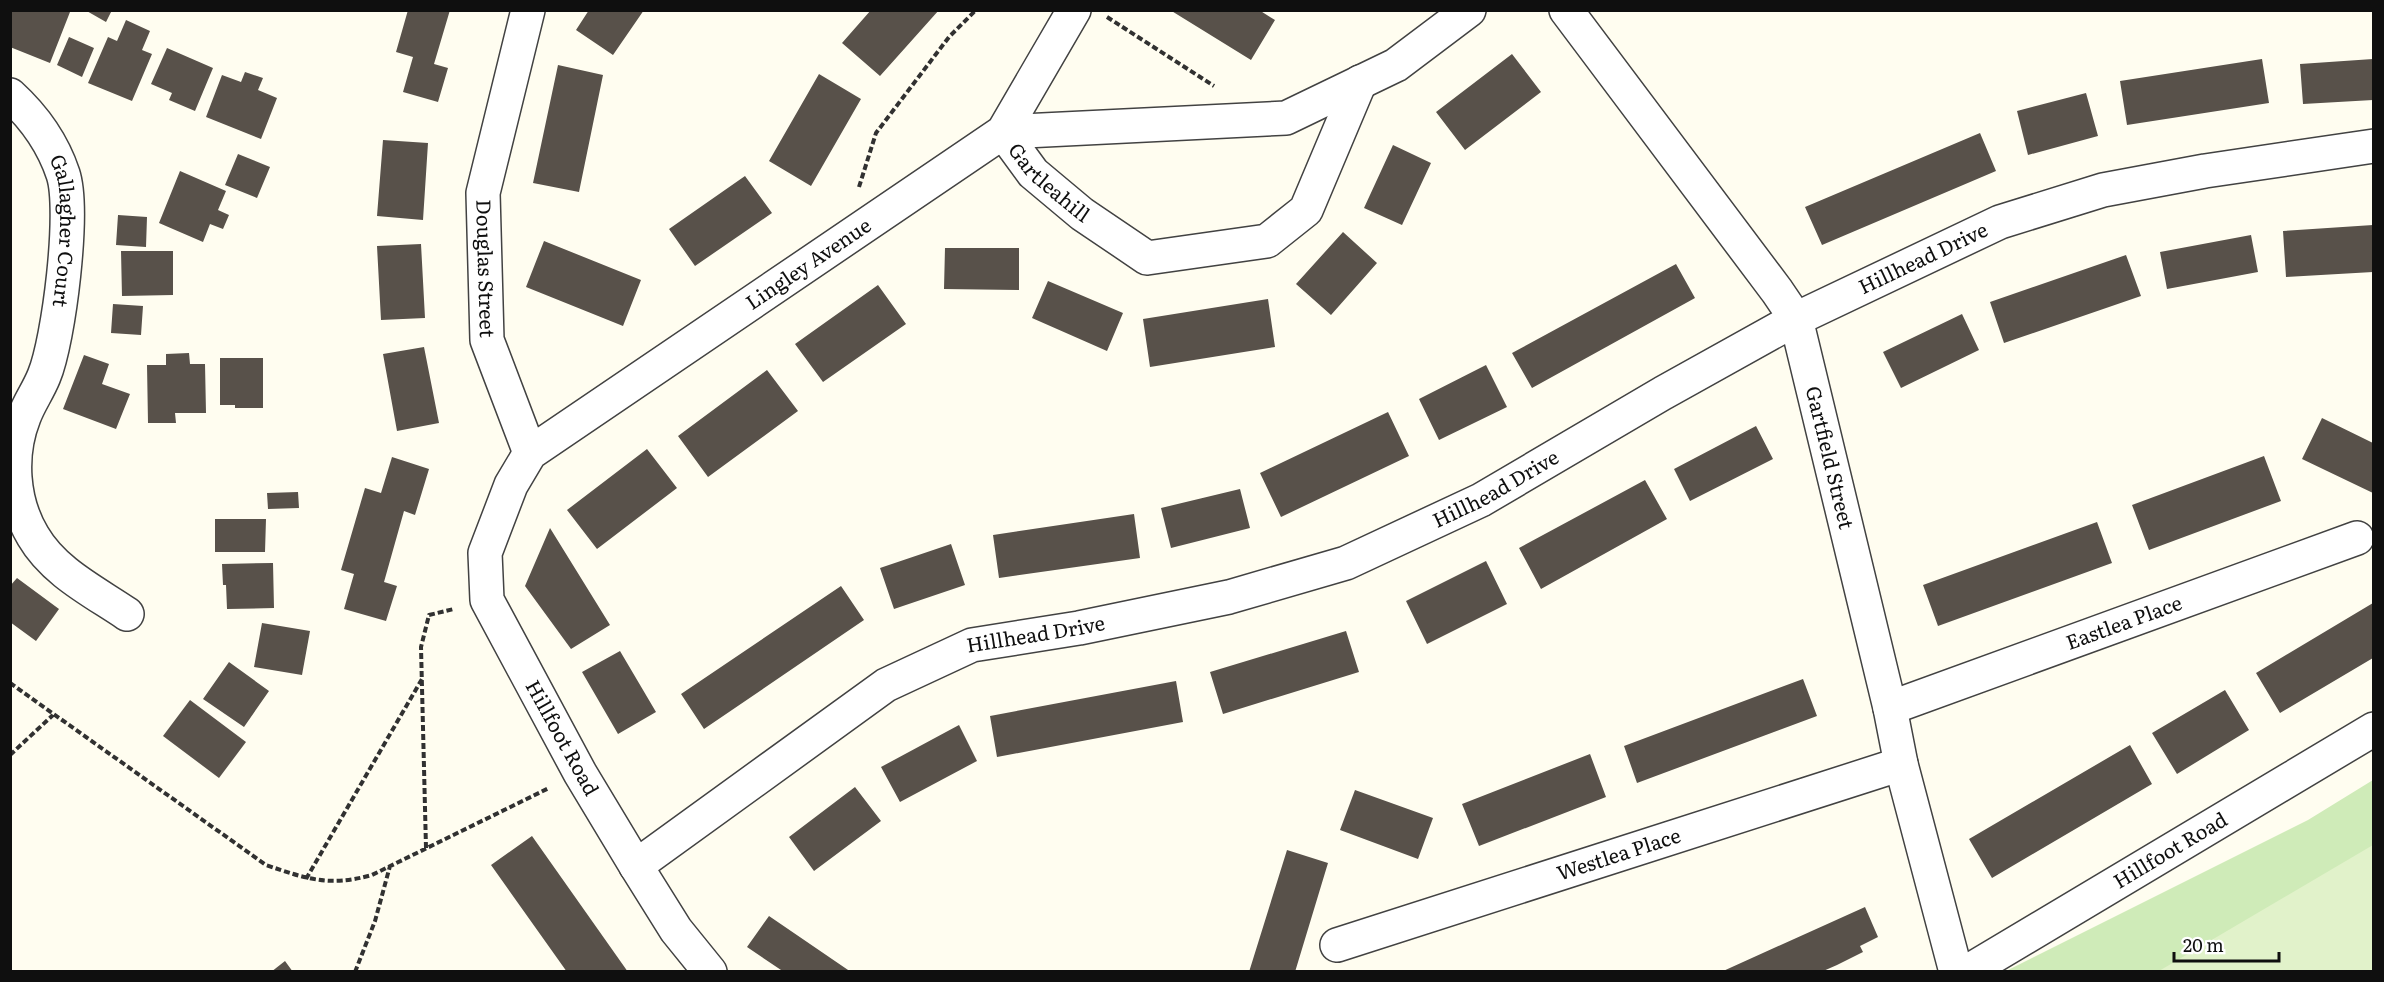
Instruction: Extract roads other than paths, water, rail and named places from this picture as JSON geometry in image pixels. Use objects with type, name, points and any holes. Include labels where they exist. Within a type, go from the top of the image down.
[{"type":"street","name":"Douglas Street","points":[[528,10],[483,193],[487,340],[530,453]]},
{"type":"street","name":"Lingley Avenue","points":[[511,485],[530,453],[1003,132],[1074,10]]},
{"type":"street","name":"Gartleahill","points":[[1003,132],[1286,118],[1395,65],[1469,10]]},
{"type":"street","name":"Gartfield Street","points":[[1566,10],[1796,319],[1890,708],[1901,764],[1956,972]]},
{"type":"street","name":"Gartleahill","points":[[1003,132],[1033,173],[1082,214],[1147,258],[1158,257],[1267,241],[1306,210],[1360,82]]},
{"type":"street","name":"Gallagher Court","points":[[10,95],[36,123],[54,152],[64,176],[67,201],[61,296],[54,343],[44,376],[24,416],[17,440],[14,464],[19,505],[32,535],[57,567],[127,614]]},
{"type":"street","name":"Hillhead Drive","points":[[636,866],[886,685],[972,645],[1079,628],[1229,597],[1346,563],[1480,500],[1663,393],[1796,319],[2001,222],[2103,190],[2205,171],[2373,147]]},
{"type":"street","name":"Hillfoot Road","points":[[511,485],[485,553],[487,600],[580,773],[676,930],[710,972]]},
{"type":"street","name":"Eastlea Place","points":[[1890,708],[2357,538]]},
{"type":"street","name":"Hillfoot Road","points":[[1967,972],[2373,729]]},
{"type":"street","name":"Westlea Place","points":[[1337,945],[1901,764]]}]
